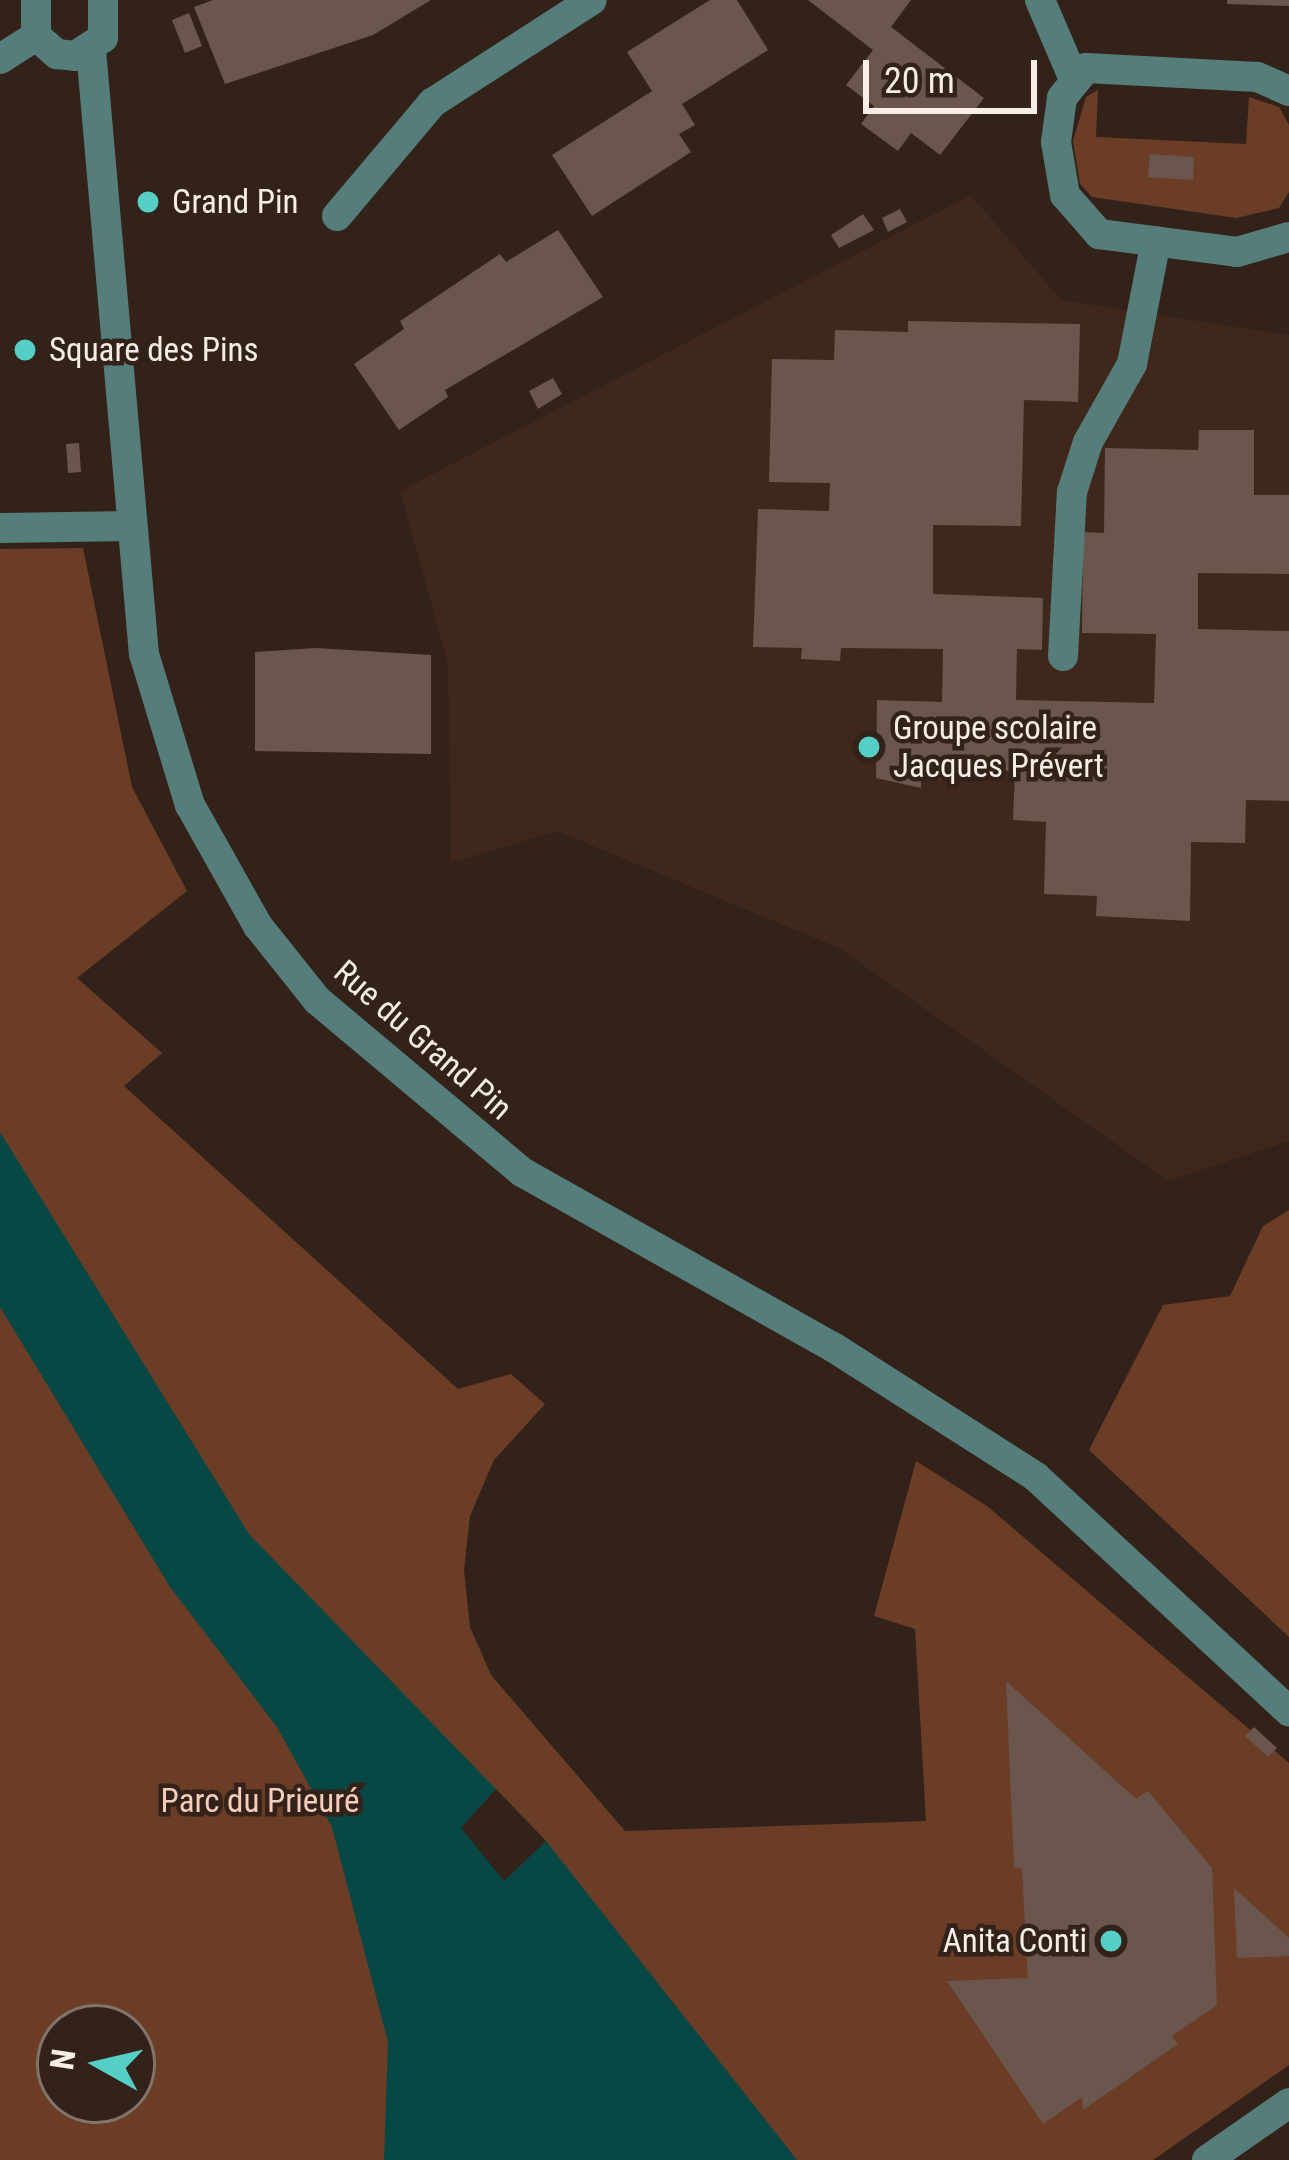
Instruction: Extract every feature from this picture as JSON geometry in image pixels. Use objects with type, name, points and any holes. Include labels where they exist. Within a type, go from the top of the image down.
[{"type":"street","points":[[36,0],[36,36]]},
{"type":"street","name":"Rue du Grand Pin","points":[[103,0],[108,22],[92,50],[131,526],[152,692],[190,805],[232,887],[317,1000],[522,1172],[833,1347],[1036,1477],[1289,1711]]},
{"type":"street","points":[[337,216],[432,103],[592,0]]},
{"type":"street","points":[[1040,0],[1073,76],[1056,142],[1065,195],[1100,234],[1237,252],[1289,236]]},
{"type":"street","points":[[36,36],[65,56],[92,50]]},
{"type":"street","points":[[0,58],[36,36]]},
{"type":"street","points":[[1073,76],[1108,68],[1256,76],[1289,91]]},
{"type":"street","points":[[1063,656],[1072,492],[1088,442],[1132,364],[1156,242]]},
{"type":"street","points":[[0,528],[131,526]]},
{"type":"street","points":[[1207,2160],[1289,2103]]},
{"type":"shaded area","name":"Groupe scolaire Jacques Prévert","points":[[971,195],[1061,300],[1289,335],[1289,1141],[1168,1181],[839,948],[557,831],[451,863],[448,664],[400,491]]},
{"type":"green space","points":[[1098,90],[1096,137],[1246,144],[1249,97],[1279,107],[1289,125],[1289,192],[1279,208],[1236,218],[1092,197],[1080,184],[1073,141],[1086,97]]},
{"type":"green space","name":"Parc du Prieuré","points":[[83,548],[132,787],[187,891],[77,978],[162,1053],[124,1086],[458,1389],[511,1374],[545,1404],[494,1460],[470,1516],[464,1570],[470,1627],[491,1675],[625,1831],[926,1821],[915,1629],[874,1616],[916,1461],[987,1506],[1289,1763],[1289,2065],[1153,2160],[0,2160],[0,549]]},
{"type":"green space","points":[[1289,1210],[1289,1637],[1089,1450],[1163,1305],[1230,1296],[1263,1226]]},
{"type":"water","points":[[0,1132],[249,1534],[546,1841],[797,2160],[384,2160],[388,2042],[332,1827],[277,1727],[170,1587],[0,1307]]},
{"type":"pier","points":[[496,1789],[546,1841],[504,1881],[461,1828]]},
{"type":"building","points":[[213,0],[431,0],[373,35],[225,84],[194,7]]},
{"type":"building","points":[[710,0],[737,0],[768,50],[682,104],[695,125],[679,134],[691,152],[592,216],[552,155],[652,91],[627,52]]},
{"type":"building","points":[[808,0],[911,0],[891,27],[984,98],[940,155],[911,133],[898,151],[861,124],[874,106],[846,85],[873,50]]},
{"type":"building","points":[[1227,0],[1289,0],[1289,6],[1227,4]]},
{"type":"building","points":[[189,13],[202,46],[185,53],[172,20]]},
{"type":"building","points":[[1150,154],[1194,157],[1193,180],[1148,177]]},
{"type":"building","points":[[900,209],[907,222],[888,232],[882,218]]},
{"type":"building","points":[[863,214],[874,230],[839,248],[831,235]]},
{"type":"building","points":[[558,230],[603,297],[445,390],[448,397],[399,430],[354,364],[404,329],[400,321],[500,254],[506,262]]},
{"type":"building","points":[[908,321],[1080,324],[1078,402],[1024,400],[1021,526],[933,525],[933,594],[1043,598],[1042,650],[1017,649],[1016,700],[1154,703],[1156,634],[1082,633],[1083,532],[1104,533],[1105,448],[1198,450],[1199,430],[1254,430],[1254,495],[1289,495],[1289,574],[1198,573],[1198,629],[1289,631],[1289,801],[1246,800],[1245,843],[1191,842],[1190,921],[1096,916],[1097,896],[1044,894],[1046,822],[1013,820],[1015,771],[941,768],[941,780],[921,779],[921,788],[876,778],[877,700],[942,702],[943,649],[841,648],[840,661],[801,659],[802,648],[753,647],[758,509],[829,511],[830,483],[769,482],[772,359],[834,360],[835,330],[908,332]]},
{"type":"building","points":[[553,378],[562,394],[538,409],[529,391]]},
{"type":"building","points":[[79,443],[81,472],[68,473],[66,444]]},
{"type":"building","points":[[316,648],[431,655],[431,754],[255,751],[255,652]]},
{"type":"building","points":[[1006,1681],[1136,1799],[1148,1791],[1212,1868],[1217,2005],[1172,2036],[1178,2044],[1083,2110],[1082,2097],[1043,2124],[947,1981],[1028,1978],[1022,1869],[1014,1867]]},
{"type":"building","points":[[1254,1727],[1277,1748],[1268,1757],[1245,1736]]},
{"type":"building","points":[[1234,1888],[1289,1938],[1289,1956],[1237,1958]]},
{"type":"place","name":"Grand Pin","points":[[148,202]]},
{"type":"place","name":"Square des Pins","points":[[25,350]]},
{"type":"place","name":"Groupe scolaire Jacques Prévert","points":[[869,747]]},
{"type":"place","name":"Anita Conti","points":[[1111,1941]]}]
